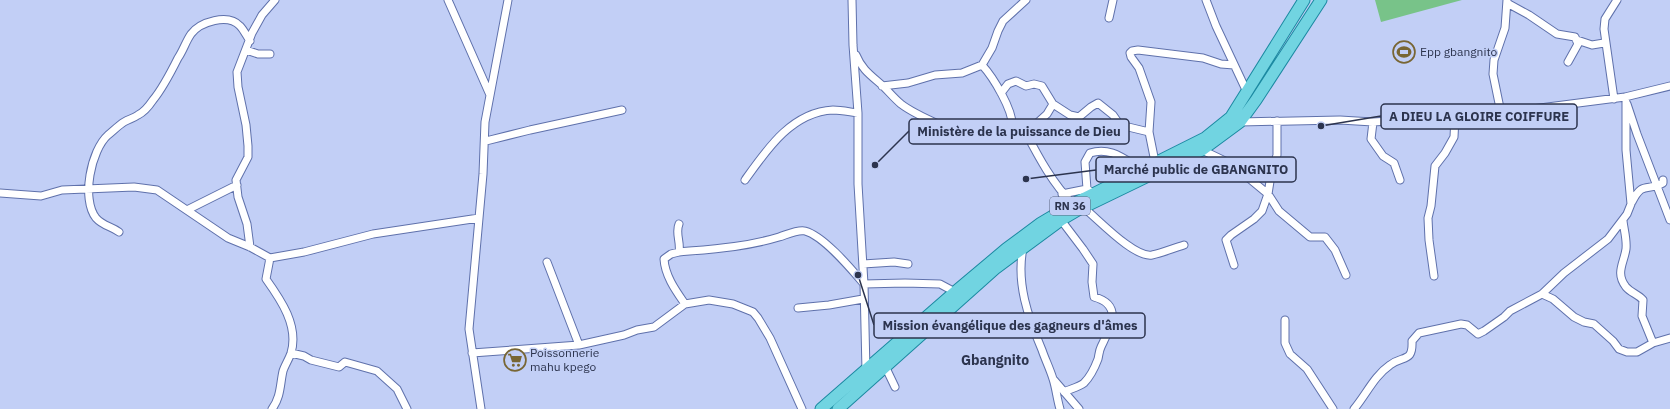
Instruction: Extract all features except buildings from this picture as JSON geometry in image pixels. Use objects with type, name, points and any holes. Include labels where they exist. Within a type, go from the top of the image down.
[{"type":"main road","name":"RN 36","points":[[821,409],[866,371],[881,363],[996,268],[1061,220],[1090,192],[1143,170],[1205,138],[1222,126],[1231,117],[1304,0]]},
{"type":"main road","name":"RN 36","points":[[838,409],[865,386],[881,363],[955,292],[1006,249],[1041,223],[1202,150],[1240,122],[1261,94],[1321,0]]},
{"type":"street","points":[[250,247],[247,224],[238,198],[236,180],[248,157],[246,125],[238,87],[237,72],[252,34],[262,15],[275,0]]},
{"type":"street","points":[[448,0],[490,96]]},
{"type":"street","points":[[480,409],[469,329],[486,141],[486,122],[508,0]]},
{"type":"street","points":[[852,0],[853,45],[858,113],[858,184],[864,284],[863,299],[866,371]]},
{"type":"street","points":[[882,86],[908,83],[935,75],[962,73],[982,65],[992,48],[1003,21],[1026,0]]},
{"type":"street","points":[[1109,18],[1113,0]]},
{"type":"street","points":[[1206,0],[1246,92]]},
{"type":"street","points":[[1614,98],[1604,43],[1604,29],[1605,19],[1617,0]]},
{"type":"street","points":[[1500,113],[1493,74],[1494,60],[1505,28],[1507,2],[1557,34],[1575,38],[1592,45],[1604,43]]},
{"type":"street","points":[[119,232],[114,228],[103,225],[95,217],[88,189],[94,161],[106,137],[125,121],[144,111],[158,94],[190,35],[196,28],[212,21],[226,20],[240,25],[250,41]]},
{"type":"street","points":[[1568,62],[1576,48],[1577,40]]},
{"type":"street","points":[[853,45],[859,62],[866,73],[901,104],[924,118],[975,137],[1005,137],[1026,133],[1047,114],[1053,104]]},
{"type":"street","points":[[246,50],[258,54],[270,54]]},
{"type":"street","points":[[1158,162],[1154,157],[1149,132],[1151,102],[1140,68],[1131,57],[1130,53],[1136,50],[1203,58],[1221,64],[1234,65]]},
{"type":"street","points":[[982,65],[990,74],[1001,93],[1012,119],[1011,129],[1005,137]]},
{"type":"street","points":[[1001,93],[1008,84],[1016,81],[1026,86],[1034,84],[1042,86],[1053,104],[1070,115],[1079,117],[1098,103],[1113,115],[1120,125],[1149,132]]},
{"type":"street","points":[[1240,122],[1340,120],[1373,122],[1455,117],[1500,113],[1614,98],[1626,100],[1670,86]]},
{"type":"street","points":[[1626,100],[1637,134],[1653,174],[1664,182],[1670,220]]},
{"type":"street","points":[[1626,100],[1626,150],[1631,204]]},
{"type":"street","points":[[486,141],[622,110]]},
{"type":"street","points":[[745,180],[776,139],[805,117],[818,112],[835,110],[858,113]]},
{"type":"street","points":[[1434,276],[1429,240],[1428,218],[1431,206],[1435,166],[1445,153],[1454,137],[1455,117]]},
{"type":"street","points":[[1234,265],[1226,240],[1254,219],[1262,211],[1268,194],[1271,175],[1277,154],[1277,121]]},
{"type":"street","points":[[1373,122],[1371,138],[1383,156],[1394,162],[1400,180]]},
{"type":"street","points":[[1026,133],[1062,194],[1075,207],[1084,208],[1106,229],[1142,254],[1151,255],[1184,245]]},
{"type":"street","points":[[1062,194],[1090,192],[1085,162],[1090,153],[1099,150],[1121,156],[1143,170]]},
{"type":"street","points":[[1202,150],[1225,161],[1239,170],[1268,194],[1279,211],[1310,237],[1325,237],[1330,241],[1346,275]]},
{"type":"street","points":[[1354,409],[1379,375],[1390,364],[1411,355],[1413,351],[1412,341],[1419,334],[1461,324],[1467,325],[1478,334],[1497,322],[1510,311],[1542,294],[1564,273],[1608,239],[1628,214],[1636,193],[1642,188],[1664,182]]},
{"type":"street","points":[[187,210],[237,185]]},
{"type":"street","points":[[0,193],[41,196],[62,190],[134,187],[157,190],[228,238],[250,247],[270,258],[304,252],[373,234],[479,218]]},
{"type":"street","points":[[1061,220],[1093,264],[1092,282],[1094,297],[1103,299],[1110,306],[1113,316],[1110,329],[1100,348],[1098,359],[1087,379],[1082,384],[1064,392]]},
{"type":"street","points":[[1623,221],[1626,250],[1620,269],[1620,276],[1626,286],[1643,300],[1642,316],[1653,343]]},
{"type":"street","points":[[679,224],[677,229],[680,248],[679,252]]},
{"type":"street","points":[[685,304],[671,283],[664,265],[665,257],[679,252],[741,246],[805,231],[818,239],[843,259],[864,284]]},
{"type":"street","points":[[1024,247],[1020,261],[1021,282],[1024,297],[1033,328],[1053,378],[1060,409]]},
{"type":"street","points":[[270,258],[266,279],[279,297],[290,320],[293,336],[291,353],[283,370],[278,399],[272,409]]},
{"type":"street","points":[[547,262],[579,345]]},
{"type":"street","points":[[863,264],[894,262],[908,264]]},
{"type":"street","points":[[864,284],[940,284],[955,292]]},
{"type":"street","points":[[1542,294],[1554,299],[1574,317],[1584,322],[1594,324],[1613,341],[1619,349],[1627,352],[1637,352],[1653,343],[1670,338]]},
{"type":"street","points":[[798,308],[829,305],[863,299]]},
{"type":"street","points":[[472,353],[579,345],[654,327],[685,304],[709,300],[734,304],[753,312],[770,338],[802,409]]},
{"type":"street","points":[[1285,320],[1285,342],[1290,354],[1307,369],[1333,409]]},
{"type":"street","points":[[291,353],[339,367],[345,362],[377,371],[397,389],[407,409]]},
{"type":"street","points":[[866,356],[881,363],[895,387]]},
{"type":"street","points":[[1053,378],[1079,409]]},
{"type":"green space","points":[[1375,0],[1462,0],[1381,22]]},
{"type":"place","name":"Epp gbangnito","points":[[1404,52]]},
{"type":"place","name":"A DIEU LA GLOIRE COIFFURE","points":[[1321,126]]},
{"type":"place","name":"Ministère de la puissance de Dieu","points":[[875,165]]},
{"type":"place","name":"Marché public de GBANGNITO","points":[[1026,179]]},
{"type":"place","name":"Mission évangélique des gagneurs d'âmes","points":[[858,275]]},
{"type":"place","name":"Poissonnerie mahu kpego","points":[[515,360]]},
{"type":"district","name":"Gbangnito","points":[[995,360]]}]
